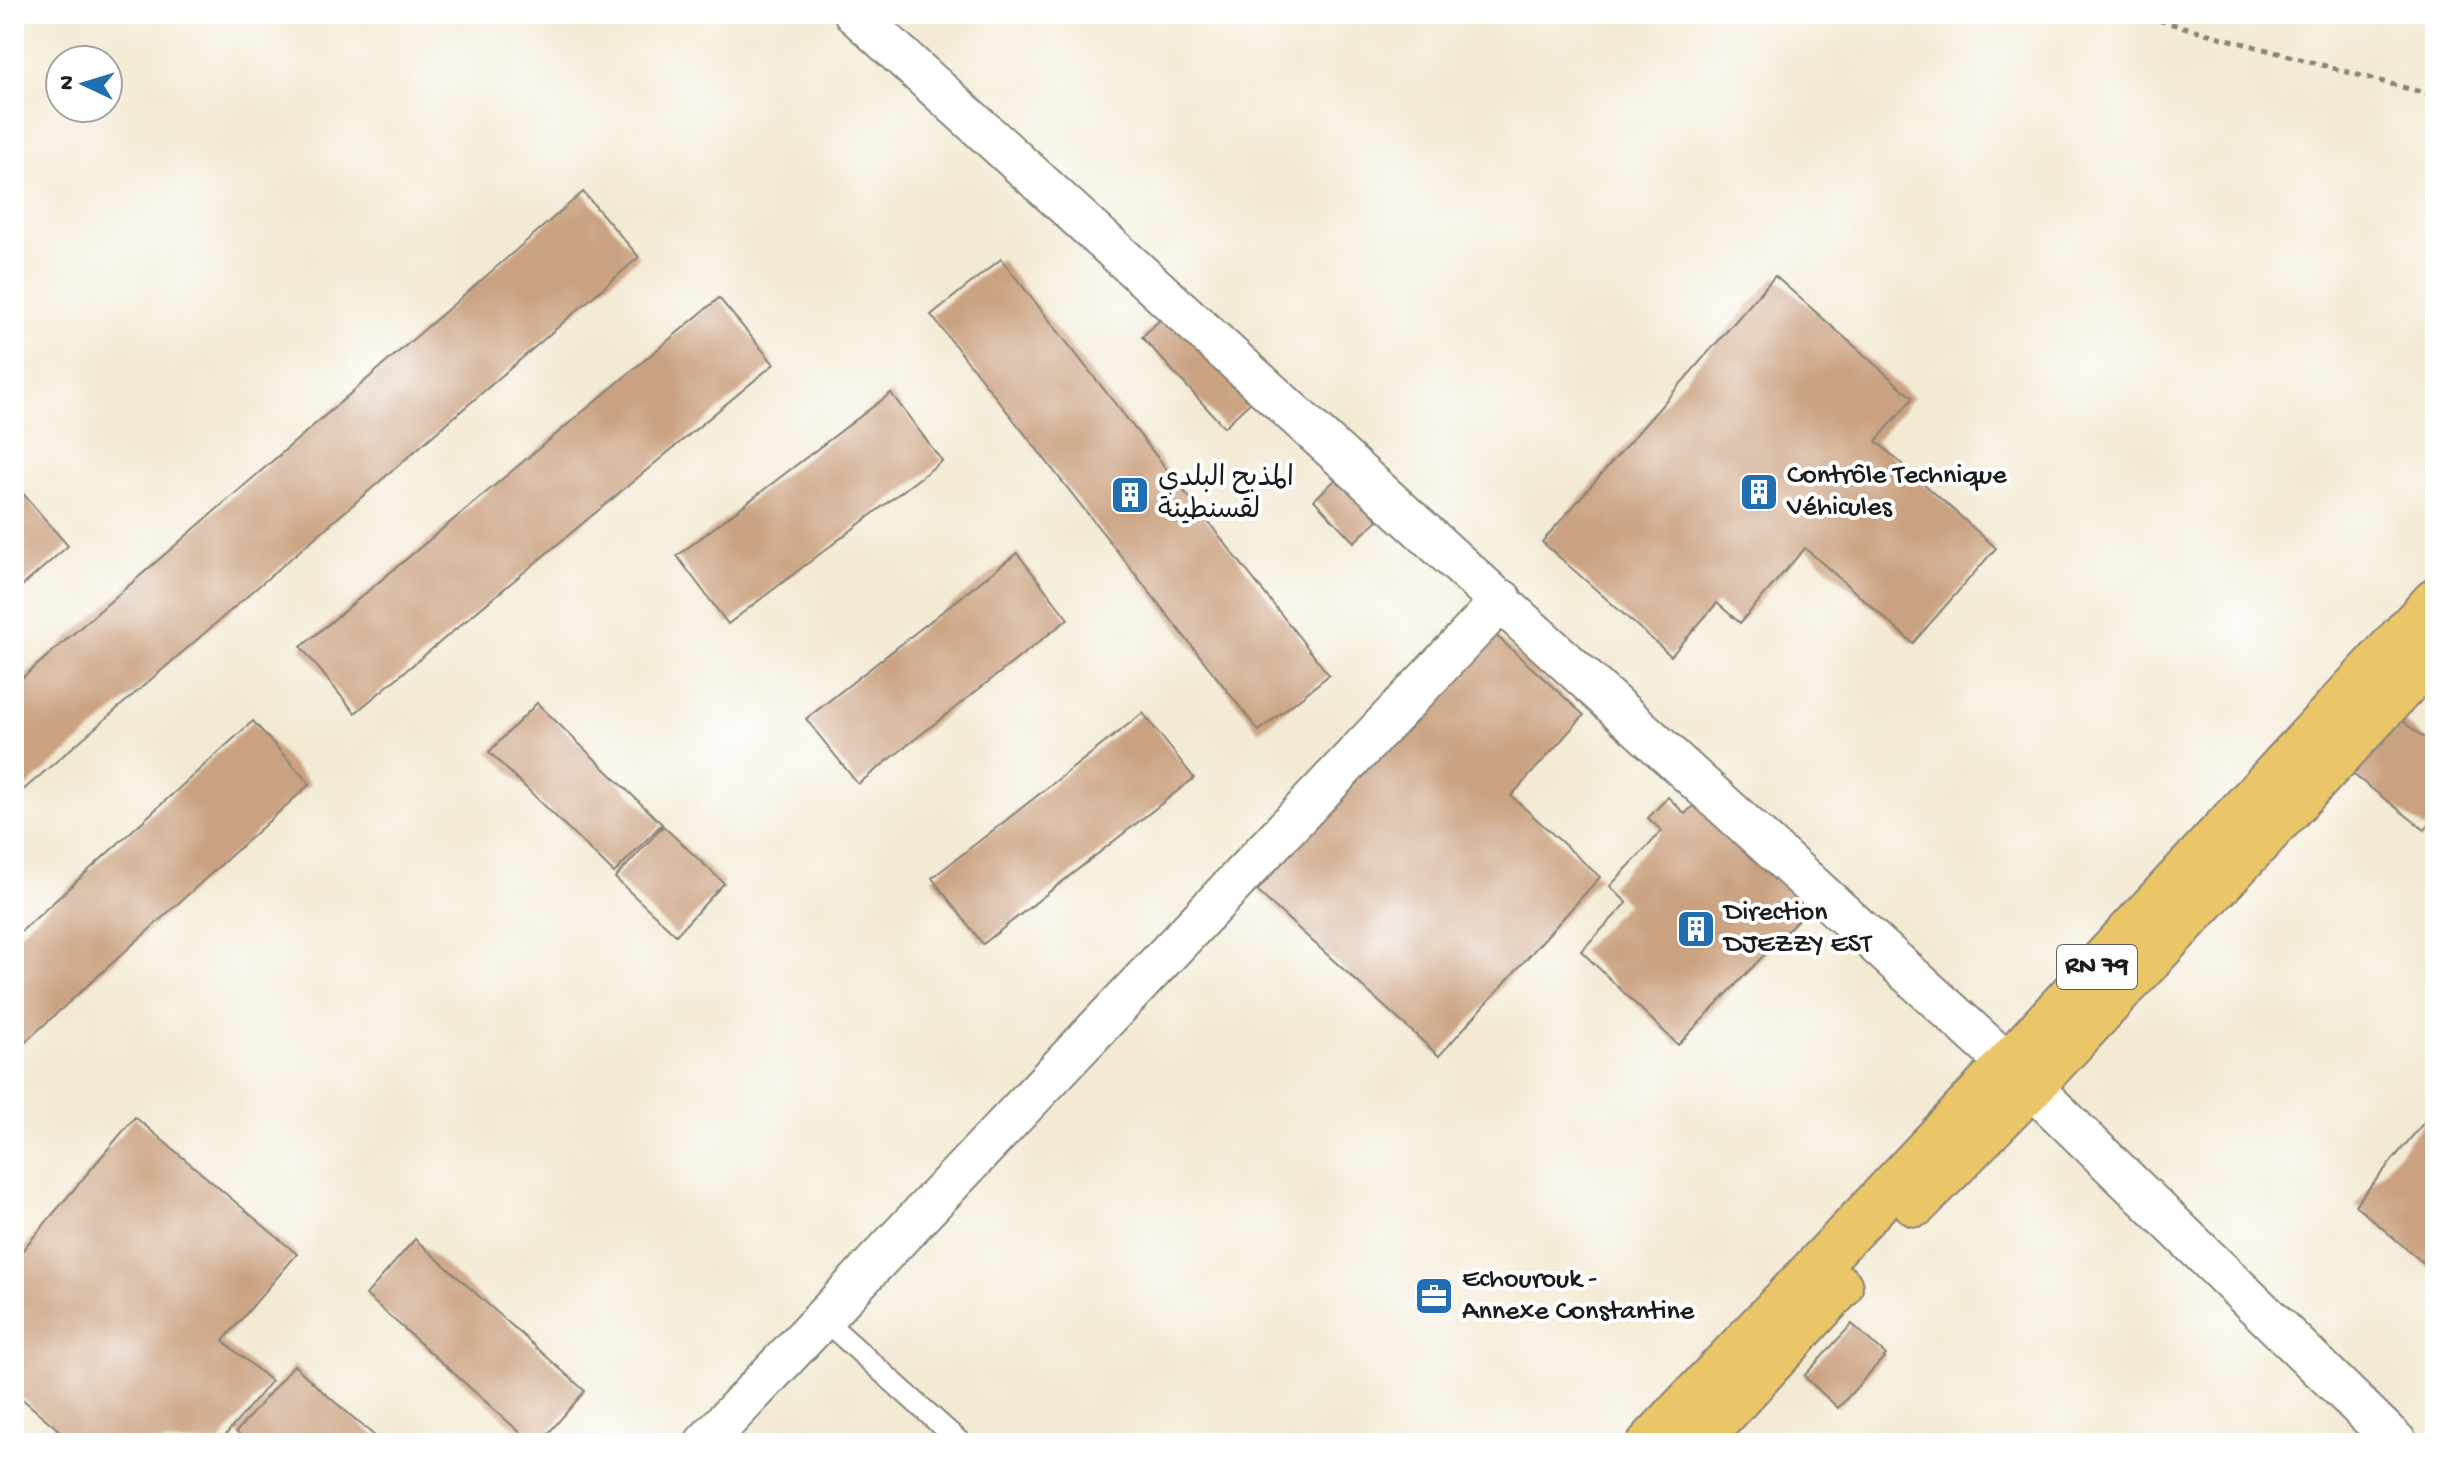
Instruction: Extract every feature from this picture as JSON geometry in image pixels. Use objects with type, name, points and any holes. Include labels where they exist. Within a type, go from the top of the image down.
[{"type":"highway","name":"RN 79","points":[[1697,1443],[1918,1202],[2019,1076],[2435,601]]},
{"type":"highway","name":"RN 79","points":[[1650,1443],[2019,1076],[2435,652]]},
{"type":"street","points":[[855,14],[1502,600],[2019,1076],[2397,1443]]},
{"type":"street","points":[[705,1443],[1502,600]]},
{"type":"lane","points":[[822,1318],[961,1443]]},
{"type":"path","points":[[2136,14],[2435,96]]},
{"type":"building","points":[[583,192],[639,257],[14,798],[14,685]]},
{"type":"building","name":"المذبح البلدي لقسنطينة","points":[[1001,259],[1329,675],[1259,731],[931,315]]},
{"type":"building","name":"Contrôle Technique Véhicules","points":[[1775,276],[1913,398],[1876,441],[1996,548],[1913,643],[1805,548],[1740,623],[1717,603],[1671,656],[1542,542]]},
{"type":"building","points":[[719,298],[774,364],[355,713],[301,647]]},
{"type":"building","points":[[1171,309],[1254,399],[1224,427],[1142,337]]},
{"type":"building","points":[[891,393],[942,461],[728,624],[677,556]]},
{"type":"building","points":[[1338,477],[1378,520],[1354,542],[1314,500]]},
{"type":"building","points":[[14,483],[68,546],[14,593]]},
{"type":"building","points":[[1017,553],[1068,619],[858,784],[806,719]]},
{"type":"building","points":[[1491,631],[1584,715],[1511,796],[1600,877],[1439,1056],[1257,891]]},
{"type":"building","points":[[537,703],[662,824],[614,873],[489,752]]},
{"type":"building","points":[[1143,713],[1194,778],[983,944],[932,878]]},
{"type":"building","points":[[2393,714],[2435,746],[2435,817],[2425,830],[2349,771]]},
{"type":"building","points":[[253,721],[310,784],[14,1052],[14,938]]},
{"type":"building","name":"Direction DJEZZY EST","points":[[1668,797],[1685,814],[1699,800],[1810,907],[1678,1045],[1581,951],[1627,903],[1610,886],[1662,831],[1648,818]]},
{"type":"building","points":[[663,826],[724,883],[676,935],[615,878]]},
{"type":"building","points":[[2435,1109],[2435,1273],[2355,1205]]},
{"type":"building","points":[[135,1117],[297,1254],[223,1341],[271,1381],[219,1443],[74,1443],[14,1392],[14,1260]]},
{"type":"building","points":[[415,1239],[585,1391],[540,1443],[532,1443],[366,1295]]},
{"type":"building","points":[[1852,1324],[1886,1355],[1838,1408],[1804,1376]]},
{"type":"building","points":[[294,1365],[383,1443],[249,1443],[236,1432]]},
{"type":"place","name":"Contrôle Technique Véhicules","points":[[1759,492]]},
{"type":"place","name":"المذبح البلدي لقسنطينة","points":[[1130,495]]},
{"type":"place","name":"Direction DJEZZY EST","points":[[1696,929]]},
{"type":"place","name":"Echourouk - Annexe Constantine","points":[[1434,1296]]}]
